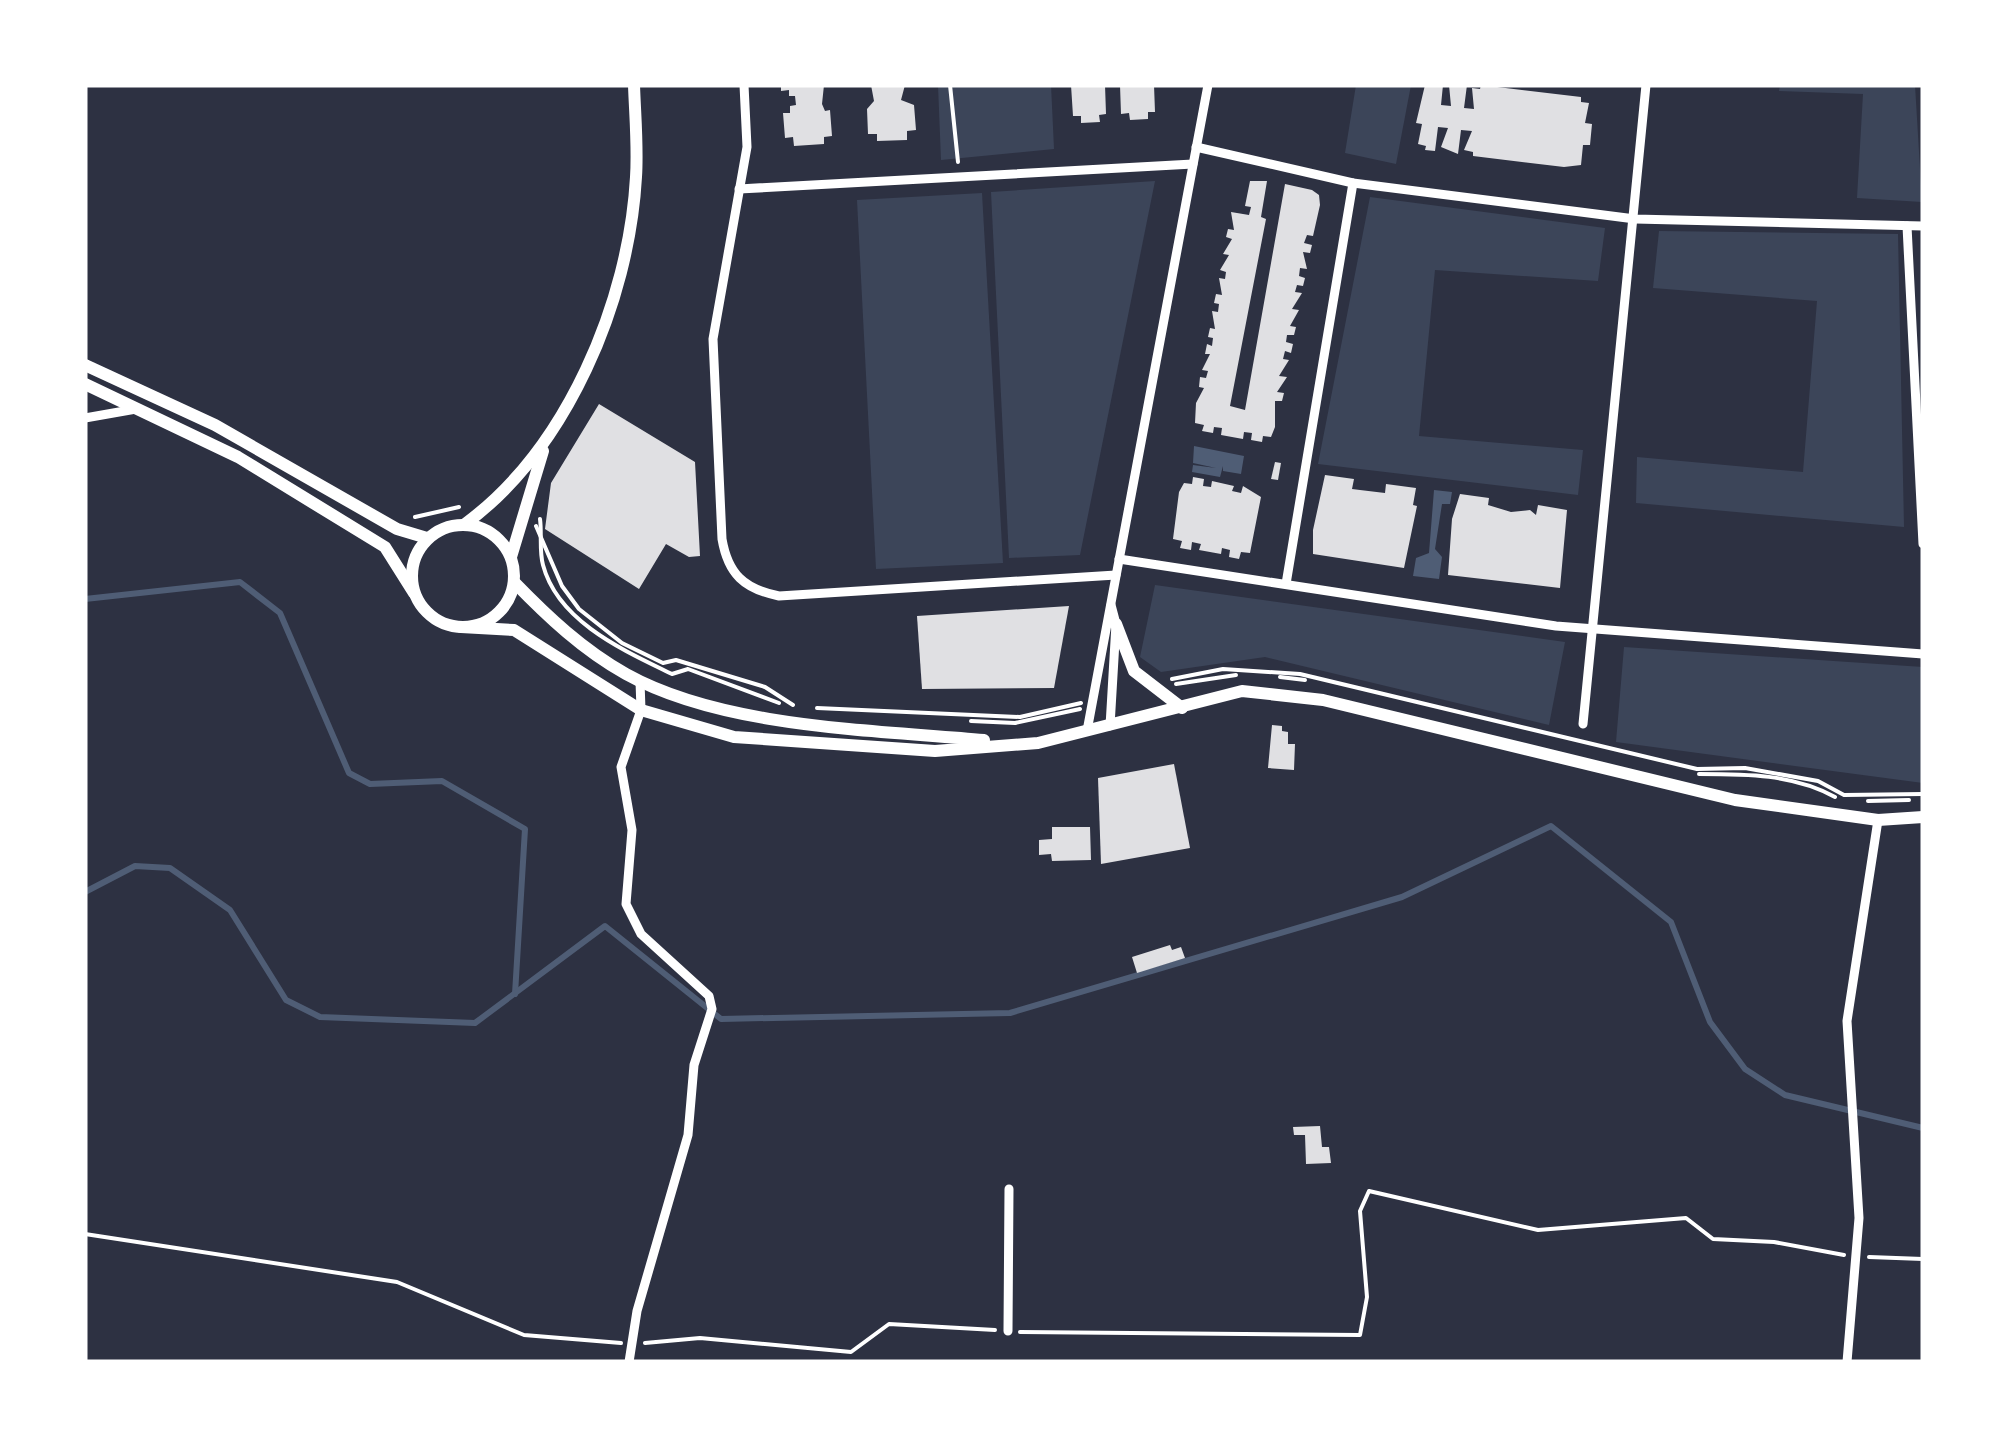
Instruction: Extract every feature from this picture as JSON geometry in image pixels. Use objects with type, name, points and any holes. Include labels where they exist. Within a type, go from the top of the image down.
[{"type":"main road","points":[[414,593],[412,563],[427,538],[438,530],[464,524],[504,492],[545,444],[590,362],[626,250],[636,177],[634,85]]},
{"type":"main road","points":[[85,365],[215,425],[397,528],[427,538]]},
{"type":"main road","points":[[85,384],[238,456],[386,547],[432,617],[461,627],[514,630],[641,710],[734,738],[934,750],[1021,744],[1242,692],[1323,700],[1735,800],[1878,820],[1923,816]]},
{"type":"main road","points":[[461,627],[490,620],[502,610],[514,582],[511,557],[545,444]]},
{"type":"main road","points":[[464,524],[493,534],[511,557]]},
{"type":"main road","points":[[514,582],[588,650],[640,681],[756,718],[1021,744]]},
{"type":"main road","points":[[1116,624],[1134,671],[1182,708]]},
{"type":"street","points":[[744,85],[747,147],[713,339],[722,539],[736,578],[754,591],[779,596],[1116,575]]},
{"type":"street","points":[[1087,731],[1208,85]]},
{"type":"street","points":[[1583,724],[1646,85]]},
{"type":"street","points":[[1196,147],[1353,183],[1635,219],[1923,226]]},
{"type":"street","points":[[740,189],[1193,164]]},
{"type":"street","points":[[1286,584],[1353,183]]},
{"type":"street","points":[[1906,226],[1923,544]]},
{"type":"street","points":[[85,418],[140,408]]},
{"type":"street","points":[[1119,559],[1591,630],[1923,654]]},
{"type":"street","points":[[1110,602],[1116,624],[1110,726]]},
{"type":"street","points":[[629,1362],[682,1159],[694,1065],[711,1014],[709,996],[642,934],[626,904],[632,830],[621,767],[641,710],[640,681]]},
{"type":"street","points":[[1847,1362],[1858,1218],[1847,1021],[1878,820]]},
{"type":"street","points":[[1008,1331],[1009,1189]]},
{"type":"path","points":[[950,85],[959,177]]},
{"type":"path","points":[[85,1234],[397,1282],[524,1335],[632,1345],[700,1338],[852,1352],[889,1324],[1008,1331],[1360,1335],[1367,1297],[1360,1210],[1370,1192],[1538,1230],[1686,1218],[1713,1238],[1774,1242],[1855,1256],[1923,1259]]},
{"type":"shaded area","points":[[938,85],[1051,85],[1054,149],[941,160]]},
{"type":"shaded area","points":[[1356,85],[1411,85],[1396,164],[1345,153]]},
{"type":"shaded area","points":[[1780,85],[1915,85],[1922,202],[1857,198],[1863,94],[1779,91]]},
{"type":"shaded area","points":[[1155,181],[1080,555],[1009,558],[991,192]]},
{"type":"shaded area","points":[[982,193],[1003,563],[876,569],[857,200]]},
{"type":"shaded area","points":[[1370,197],[1605,228],[1598,281],[1435,270],[1419,436],[1583,450],[1578,495],[1318,464]]},
{"type":"shaded area","points":[[1659,231],[1898,234],[1904,527],[1636,503],[1637,457],[1803,472],[1817,301],[1653,288]]},
{"type":"shaded area","points":[[1194,446],[1244,456],[1241,474],[1223,471],[1223,466],[1220,477],[1192,472],[1193,465],[1216,468],[1193,463]]},
{"type":"shaded area","points":[[1434,490],[1452,492],[1450,504],[1442,504],[1435,549],[1442,557],[1439,579],[1413,576],[1416,558],[1429,553]]},
{"type":"shaded area","points":[[1155,585],[1565,642],[1549,725],[1265,657],[1161,672],[1140,657]]},
{"type":"shaded area","points":[[1624,647],[1923,667],[1923,783],[1616,742]]},
{"type":"building","points":[[781,85],[824,85],[822,104],[825,111],[830,110],[832,136],[824,137],[824,144],[794,146],[793,137],[785,138],[783,113],[790,113],[790,106],[796,105],[795,96],[789,96],[789,90],[781,91]]},
{"type":"building","points":[[871,85],[905,85],[901,100],[914,105],[916,130],[907,131],[907,140],[877,141],[877,134],[868,134],[867,109],[874,101]]},
{"type":"building","points":[[1071,85],[1105,85],[1106,114],[1099,115],[1100,122],[1081,123],[1081,116],[1073,116]]},
{"type":"building","points":[[1120,85],[1154,85],[1155,112],[1148,112],[1148,119],[1130,120],[1129,113],[1121,114]]},
{"type":"building","points":[[1425,85],[1443,85],[1441,105],[1451,106],[1449,85],[1467,85],[1464,108],[1474,109],[1472,88],[1480,89],[1481,85],[1581,97],[1581,102],[1589,103],[1585,123],[1592,124],[1590,145],[1583,145],[1581,165],[1564,167],[1473,156],[1473,152],[1464,150],[1472,131],[1461,130],[1458,154],[1441,147],[1448,128],[1438,127],[1435,151],[1425,150],[1426,146],[1418,144],[1422,124],[1416,123]]},
{"type":"building","points":[[1250,181],[1267,181],[1261,217],[1266,219],[1230,406],[1245,410],[1285,184],[1312,190],[1319,195],[1320,205],[1313,236],[1307,235],[1304,243],[1312,245],[1310,253],[1303,252],[1307,269],[1300,268],[1299,276],[1305,278],[1303,286],[1297,285],[1295,292],[1302,293],[1292,309],[1299,310],[1290,326],[1296,327],[1294,335],[1287,335],[1286,342],[1293,344],[1291,353],[1285,351],[1283,359],[1289,360],[1279,376],[1287,377],[1277,392],[1284,393],[1282,401],[1275,401],[1271,437],[1263,436],[1262,442],[1251,440],[1252,433],[1244,432],[1243,439],[1221,435],[1222,428],[1214,427],[1213,433],[1202,431],[1204,425],[1195,423],[1196,403],[1204,388],[1199,387],[1200,377],[1206,378],[1208,371],[1202,370],[1210,354],[1205,354],[1207,344],[1212,346],[1213,338],[1208,337],[1210,328],[1215,329],[1212,311],[1218,312],[1216,294],[1222,295],[1219,278],[1225,279],[1226,272],[1220,270],[1229,255],[1223,254],[1232,239],[1226,237],[1228,229],[1234,230],[1231,212],[1249,215],[1251,207],[1245,206]]},
{"type":"building","points":[[599,404],[695,462],[700,556],[689,557],[666,544],[639,589],[545,529],[551,483]]},
{"type":"building","points":[[1275,462],[1281,463],[1278,480],[1271,479]]},
{"type":"building","points":[[1325,475],[1354,479],[1352,489],[1385,493],[1386,484],[1416,488],[1413,505],[1417,506],[1404,568],[1313,554],[1313,530]]},
{"type":"building","points":[[1193,477],[1204,479],[1203,486],[1211,487],[1212,481],[1234,486],[1232,491],[1241,493],[1243,486],[1261,497],[1250,553],[1241,552],[1239,559],[1229,557],[1230,550],[1222,548],[1221,554],[1199,550],[1201,544],[1192,542],[1191,550],[1180,548],[1182,541],[1173,539],[1179,492],[1184,483],[1192,484]]},
{"type":"building","points":[[1460,494],[1489,498],[1488,505],[1511,512],[1530,510],[1536,515],[1538,505],[1567,510],[1560,588],[1448,575],[1452,519]]},
{"type":"building","points":[[1069,606],[1054,688],[922,689],[917,616]]},
{"type":"building","points":[[1272,725],[1282,726],[1282,731],[1288,732],[1288,744],[1295,744],[1294,770],[1268,768]]},
{"type":"building","points":[[1174,764],[1190,848],[1101,864],[1098,778]]},
{"type":"building","points":[[1052,827],[1090,827],[1091,860],[1052,861],[1051,854],[1039,855],[1039,840],[1052,839]]},
{"type":"building","points":[[1170,945],[1172,950],[1181,947],[1185,958],[1137,973],[1132,957]]},
{"type":"building","points":[[1320,1126],[1322,1147],[1329,1147],[1331,1163],[1306,1164],[1305,1135],[1294,1135],[1293,1127]]},
{"type":"waterway","points":[[85,599],[240,582],[280,613],[349,773],[370,784],[442,781],[525,829],[515,994]]},
{"type":"waterway","points":[[85,892],[135,866],[170,868],[230,910],[286,1000],[320,1017],[475,1023],[605,926],[721,1019],[1010,1013],[1402,897],[1551,826],[1671,922],[1710,1022],[1745,1069],[1785,1095],[1923,1128]]}]
